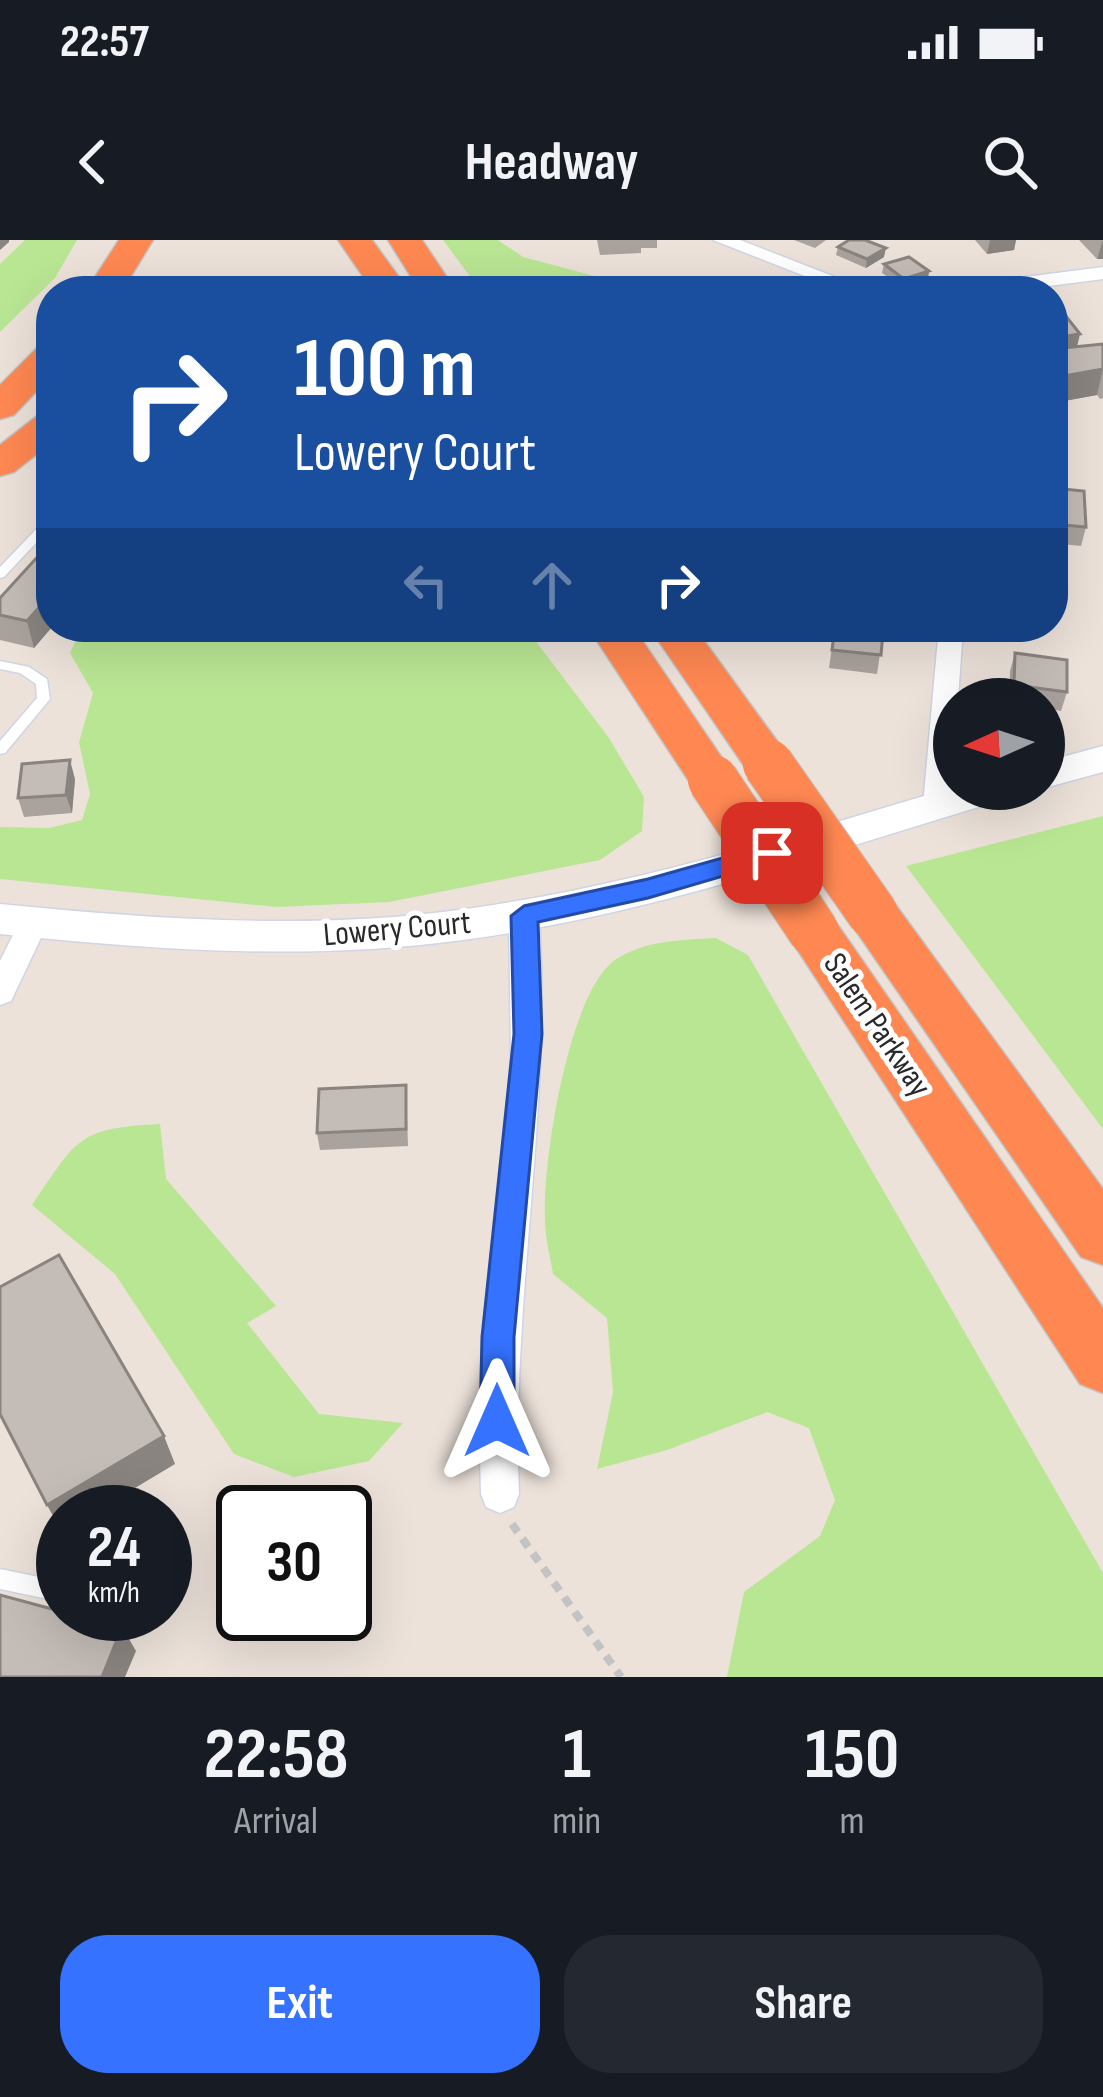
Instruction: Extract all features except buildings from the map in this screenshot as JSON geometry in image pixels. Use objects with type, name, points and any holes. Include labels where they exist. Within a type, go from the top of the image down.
[{"type":"highway","points":[[113,276],[136,240]]},
{"type":"highway","points":[[355,240],[380,276]]},
{"type":"highway","points":[[405,240],[428,276]]},
{"type":"highway","points":[[0,407],[36,370]]},
{"type":"highway","points":[[0,464],[36,436]]},
{"type":"highway","name":"Salem Parkway","points":[[620,642],[1103,1363]]},
{"type":"highway","name":"Salem Parkway","points":[[682,642],[1103,1238]]},
{"type":"main road","points":[[1065,769],[1103,759]]},
{"type":"main road","name":"Lowery Court","points":[[17,921],[250,938],[390,932],[524,916],[648,888],[933,807]]},
{"type":"street","points":[[722,240],[820,276]]},
{"type":"street","points":[[1068,278],[1103,274]]},
{"type":"street","points":[[947,678],[950,642]]},
{"type":"street","points":[[500,1494],[498,1337],[528,1034],[524,916]]},
{"type":"street","points":[[0,993],[17,921]]},
{"type":"lane","points":[[0,574],[36,536]]},
{"type":"lane","points":[[0,664],[42,682],[44,699],[0,750]]},
{"type":"lane","points":[[0,1580],[36,1587]]},
{"type":"path","points":[[500,1494],[515,1532],[621,1677]]},
{"type":"green space","points":[[25,240],[77,240],[56,276],[36,276],[36,297],[0,332],[0,264]]},
{"type":"green space","points":[[443,240],[498,240],[523,257],[595,276],[470,276]]},
{"type":"green space","points":[[75,642],[536,642],[609,738],[644,797],[642,831],[600,860],[389,902],[276,907],[0,879],[0,827],[49,828],[82,820],[90,794],[79,742],[93,693],[70,653]]},
{"type":"green space","points":[[1103,816],[1103,1129],[906,866]]},
{"type":"green space","points":[[716,938],[748,955],[1103,1573],[1103,1677],[727,1677],[744,1592],[820,1536],[835,1500],[809,1428],[767,1412],[667,1450],[597,1469],[613,1392],[607,1318],[553,1274],[546,1233],[548,1159],[562,1078],[586,1003],[601,975],[618,958],[653,944]]},
{"type":"green space","points":[[160,1124],[166,1179],[276,1306],[247,1323],[319,1414],[403,1423],[369,1461],[294,1477],[234,1454],[115,1274],[32,1205],[81,1142],[111,1129]]},
{"type":"route","points":[[497,1421],[498,1337],[528,1034],[524,916],[772,853]]}]
